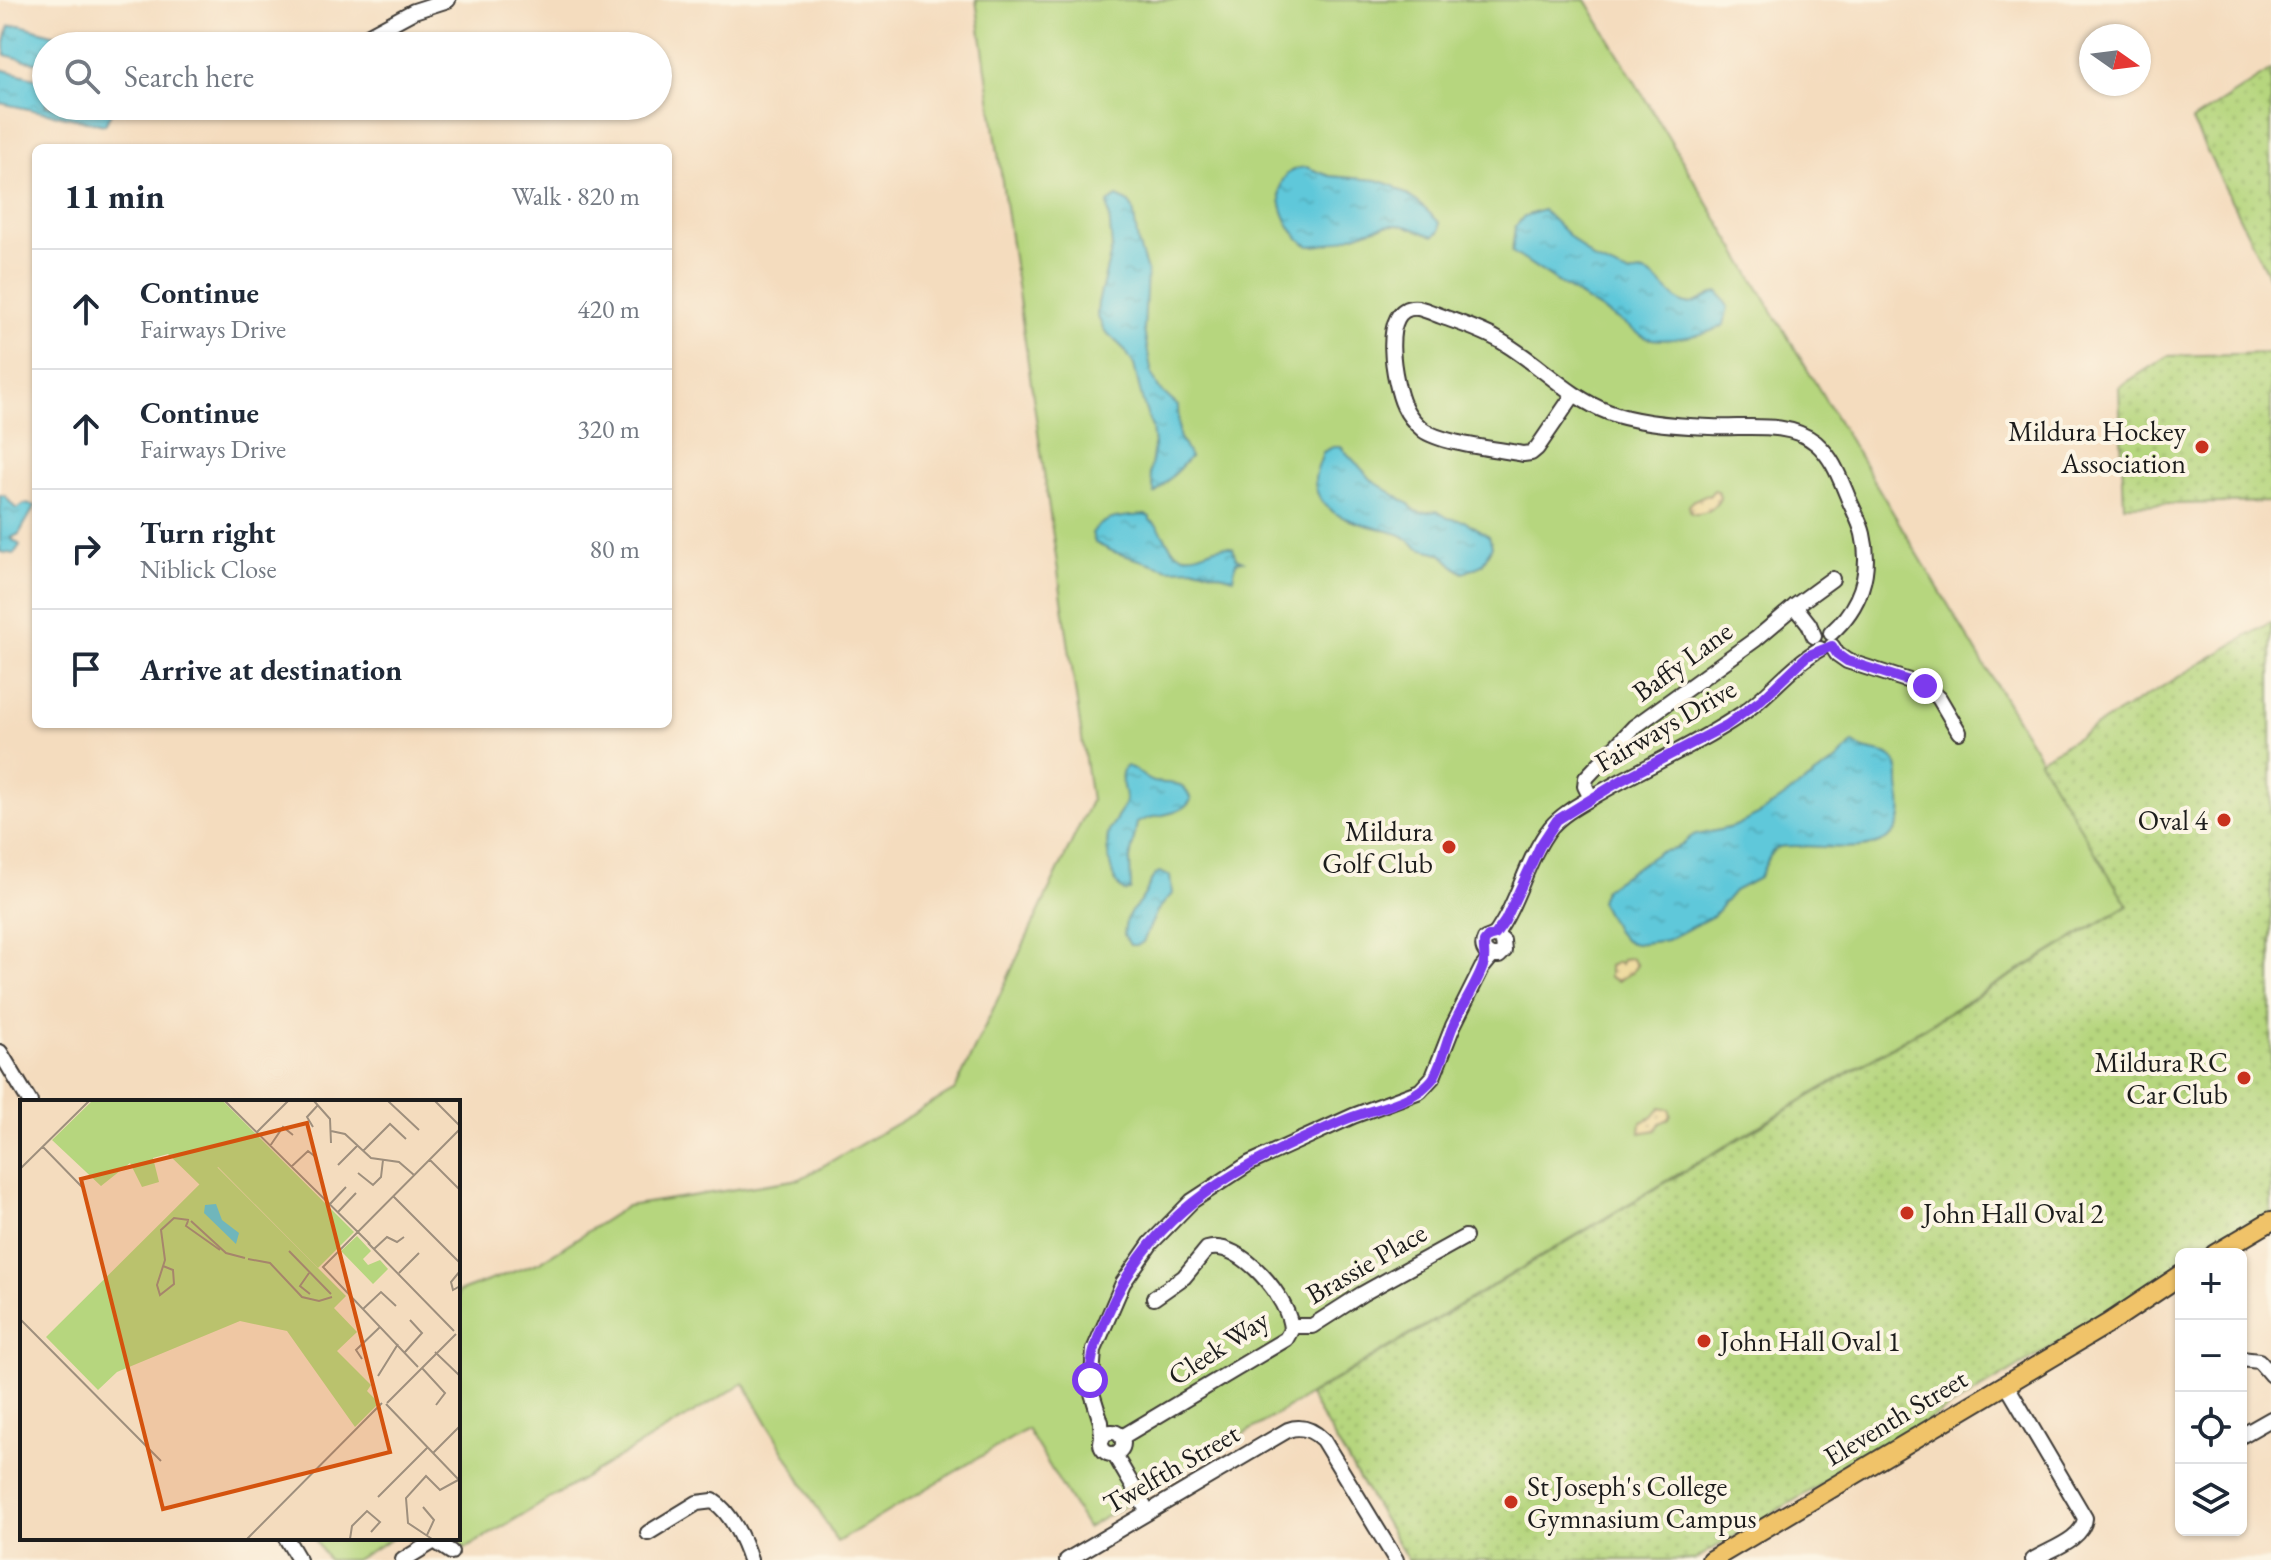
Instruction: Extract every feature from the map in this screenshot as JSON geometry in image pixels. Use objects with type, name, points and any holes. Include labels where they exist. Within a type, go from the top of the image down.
[{"type":"main road","points":[[2225,1248],[2271,1221]]},
{"type":"main road","points":[[2246,1248],[2271,1233]]},
{"type":"main road","name":"Eleventh Street","points":[[1711,1560],[2175,1283]]},
{"type":"street","points":[[375,32],[414,11],[448,0]]},
{"type":"street","name":"Fairways Drive","points":[[1115,1442],[1101,1422],[1091,1390],[1094,1350],[1118,1292],[1151,1243],[1192,1201],[1250,1163],[1353,1116],[1420,1091],[1433,1077],[1453,1026],[1487,959],[1504,951],[1505,944],[1498,936],[1551,827],[1591,798],[1727,725],[1762,699],[1849,614],[1859,598],[1864,543],[1860,525],[1835,468],[1818,444],[1796,432],[1778,428],[1695,426],[1624,417],[1603,410],[1574,394],[1497,338],[1462,324],[1418,308],[1407,309],[1392,326],[1403,404],[1423,430],[1437,438],[1531,453],[1574,394]]},
{"type":"street","points":[[1832,579],[1795,606],[1819,640],[1847,661],[1925,686],[1946,707],[1959,732]]},
{"type":"street","name":"Baffy Lane","points":[[1591,798],[1585,786],[1586,778],[1634,727],[1756,639],[1795,606]]},
{"type":"street","points":[[0,1052],[29,1100]]},
{"type":"street","name":"Brassie Place","points":[[1292,1326],[1312,1326],[1465,1237]]},
{"type":"street","name":"Cleek Way","points":[[1115,1442],[1286,1339],[1292,1326],[1260,1272],[1223,1248],[1207,1249],[1184,1277],[1154,1298]]},
{"type":"street","points":[[2247,1360],[2259,1361],[2271,1375]]},
{"type":"street","points":[[2006,1384],[2085,1518],[2084,1526],[2077,1535],[2033,1560]]},
{"type":"street","points":[[2247,1433],[2271,1419]]},
{"type":"street","name":"Twelfth Street","points":[[1067,1560],[1288,1430],[1304,1428],[1323,1440],[1396,1560]]},
{"type":"street","points":[[1115,1442],[1152,1509]]},
{"type":"street","points":[[648,1533],[697,1503],[713,1501],[724,1510],[750,1560]]},
{"type":"street","points":[[287,1540],[299,1560]]},
{"type":"street","points":[[297,1540],[309,1560]]},
{"type":"street","points":[[403,1560],[433,1540]]},
{"type":"street","points":[[436,1540],[451,1552]]},
{"type":"green space","points":[[976,0],[1586,0],[2128,905],[1087,1528],[1027,1429],[837,1542],[744,1383],[465,1549],[458,1540],[460,1291],[540,1262],[627,1206],[800,1179],[955,1090],[1091,801]]},
{"type":"green space","points":[[2271,70],[2271,281],[2192,121]]},
{"type":"green space","points":[[2271,353],[2271,502],[2124,505],[2119,387],[2168,356]]},
{"type":"green space","points":[[2271,622],[2271,1216],[2218,1248],[2175,1248],[2175,1274],[1694,1560],[1408,1560],[1309,1396],[2128,906],[2039,760]]},
{"type":"green space","points":[[315,1540],[390,1540],[355,1560],[328,1560]]},
{"type":"sand","points":[[1714,490],[1718,491],[1720,498],[1715,505],[1705,513],[1691,513],[1689,506],[1692,501],[1709,496]]},
{"type":"sand","points":[[1631,958],[1637,965],[1632,972],[1617,981],[1609,977],[1609,966]]},
{"type":"sand","points":[[1661,1107],[1669,1109],[1669,1119],[1660,1123],[1656,1130],[1640,1133],[1641,1122],[1653,1117]]},
{"type":"water","points":[[20,25],[45,32],[32,32],[32,62],[5,55],[9,26]]},
{"type":"water","points":[[0,69],[32,77],[32,110],[0,103]]},
{"type":"water","points":[[81,120],[108,120],[105,125]]},
{"type":"water","points":[[1306,167],[1330,176],[1377,180],[1392,185],[1419,203],[1440,223],[1440,231],[1434,236],[1407,226],[1386,226],[1332,243],[1309,246],[1291,228],[1280,202],[1284,178],[1292,171]]},
{"type":"water","points":[[1117,197],[1128,202],[1133,209],[1138,243],[1147,271],[1144,330],[1152,375],[1159,389],[1178,406],[1179,436],[1190,457],[1155,494],[1150,473],[1154,446],[1152,428],[1134,365],[1125,350],[1104,330],[1097,315],[1112,248],[1108,203]]},
{"type":"water","points":[[1543,210],[1594,260],[1630,275],[1638,272],[1652,276],[1683,303],[1692,304],[1719,292],[1728,307],[1724,325],[1698,335],[1675,339],[1647,338],[1639,334],[1512,252],[1515,227],[1524,216]]},
{"type":"water","points":[[1341,447],[1373,481],[1414,510],[1421,513],[1437,511],[1448,518],[1464,521],[1489,536],[1492,546],[1482,565],[1464,573],[1445,557],[1420,548],[1401,535],[1336,514],[1318,496],[1315,482],[1323,452]]},
{"type":"water","points":[[0,495],[5,496],[16,509],[25,504],[32,505],[32,511],[19,534],[11,538],[20,545],[14,554],[0,552]]},
{"type":"water","points":[[1150,517],[1178,553],[1192,555],[1227,546],[1233,548],[1236,558],[1243,561],[1236,562],[1233,578],[1199,568],[1169,569],[1095,543],[1092,533],[1103,523],[1116,518]]},
{"type":"water","points":[[1853,743],[1889,756],[1896,763],[1901,818],[1893,834],[1880,843],[1861,847],[1779,847],[1772,852],[1759,878],[1734,891],[1713,916],[1667,940],[1635,944],[1625,941],[1616,931],[1600,901],[1604,889],[1659,852],[1676,849],[1692,836],[1733,827],[1758,815],[1837,760]]},
{"type":"water","points":[[1126,766],[1154,782],[1180,785],[1191,800],[1174,812],[1137,823],[1130,859],[1131,890],[1125,892],[1112,872],[1107,844],[1110,829],[1125,801],[1122,778]]},
{"type":"water","points":[[1159,872],[1170,876],[1172,894],[1157,911],[1143,942],[1130,945],[1124,935],[1127,918]]},
{"type":"place","name":"Mildura Hockey Association","points":[[2202,447]]},
{"type":"place","name":"Oval 4","points":[[2224,820]]},
{"type":"place","name":"Mildura Golf Club","points":[[1449,847]]},
{"type":"place","name":"Mildura RC Car Club","points":[[2244,1078]]},
{"type":"place","name":"John Hall Oval 2","points":[[1907,1213]]},
{"type":"place","name":"John Hall Oval 1","points":[[1704,1341]]},
{"type":"place","name":"St Joseph's College Gymnasium Campus","points":[[1511,1502]]},
{"type":"route","points":[[1090,1380],[1098,1337],[1123,1283],[1151,1243],[1192,1201],[1263,1156],[1353,1116],[1404,1099],[1427,1085],[1482,968],[1486,953],[1483,946],[1485,939],[1495,935],[1505,921],[1540,846],[1557,820],[1636,772],[1727,725],[1762,699],[1807,656],[1820,649],[1832,646],[1847,661],[1925,686]]}]
